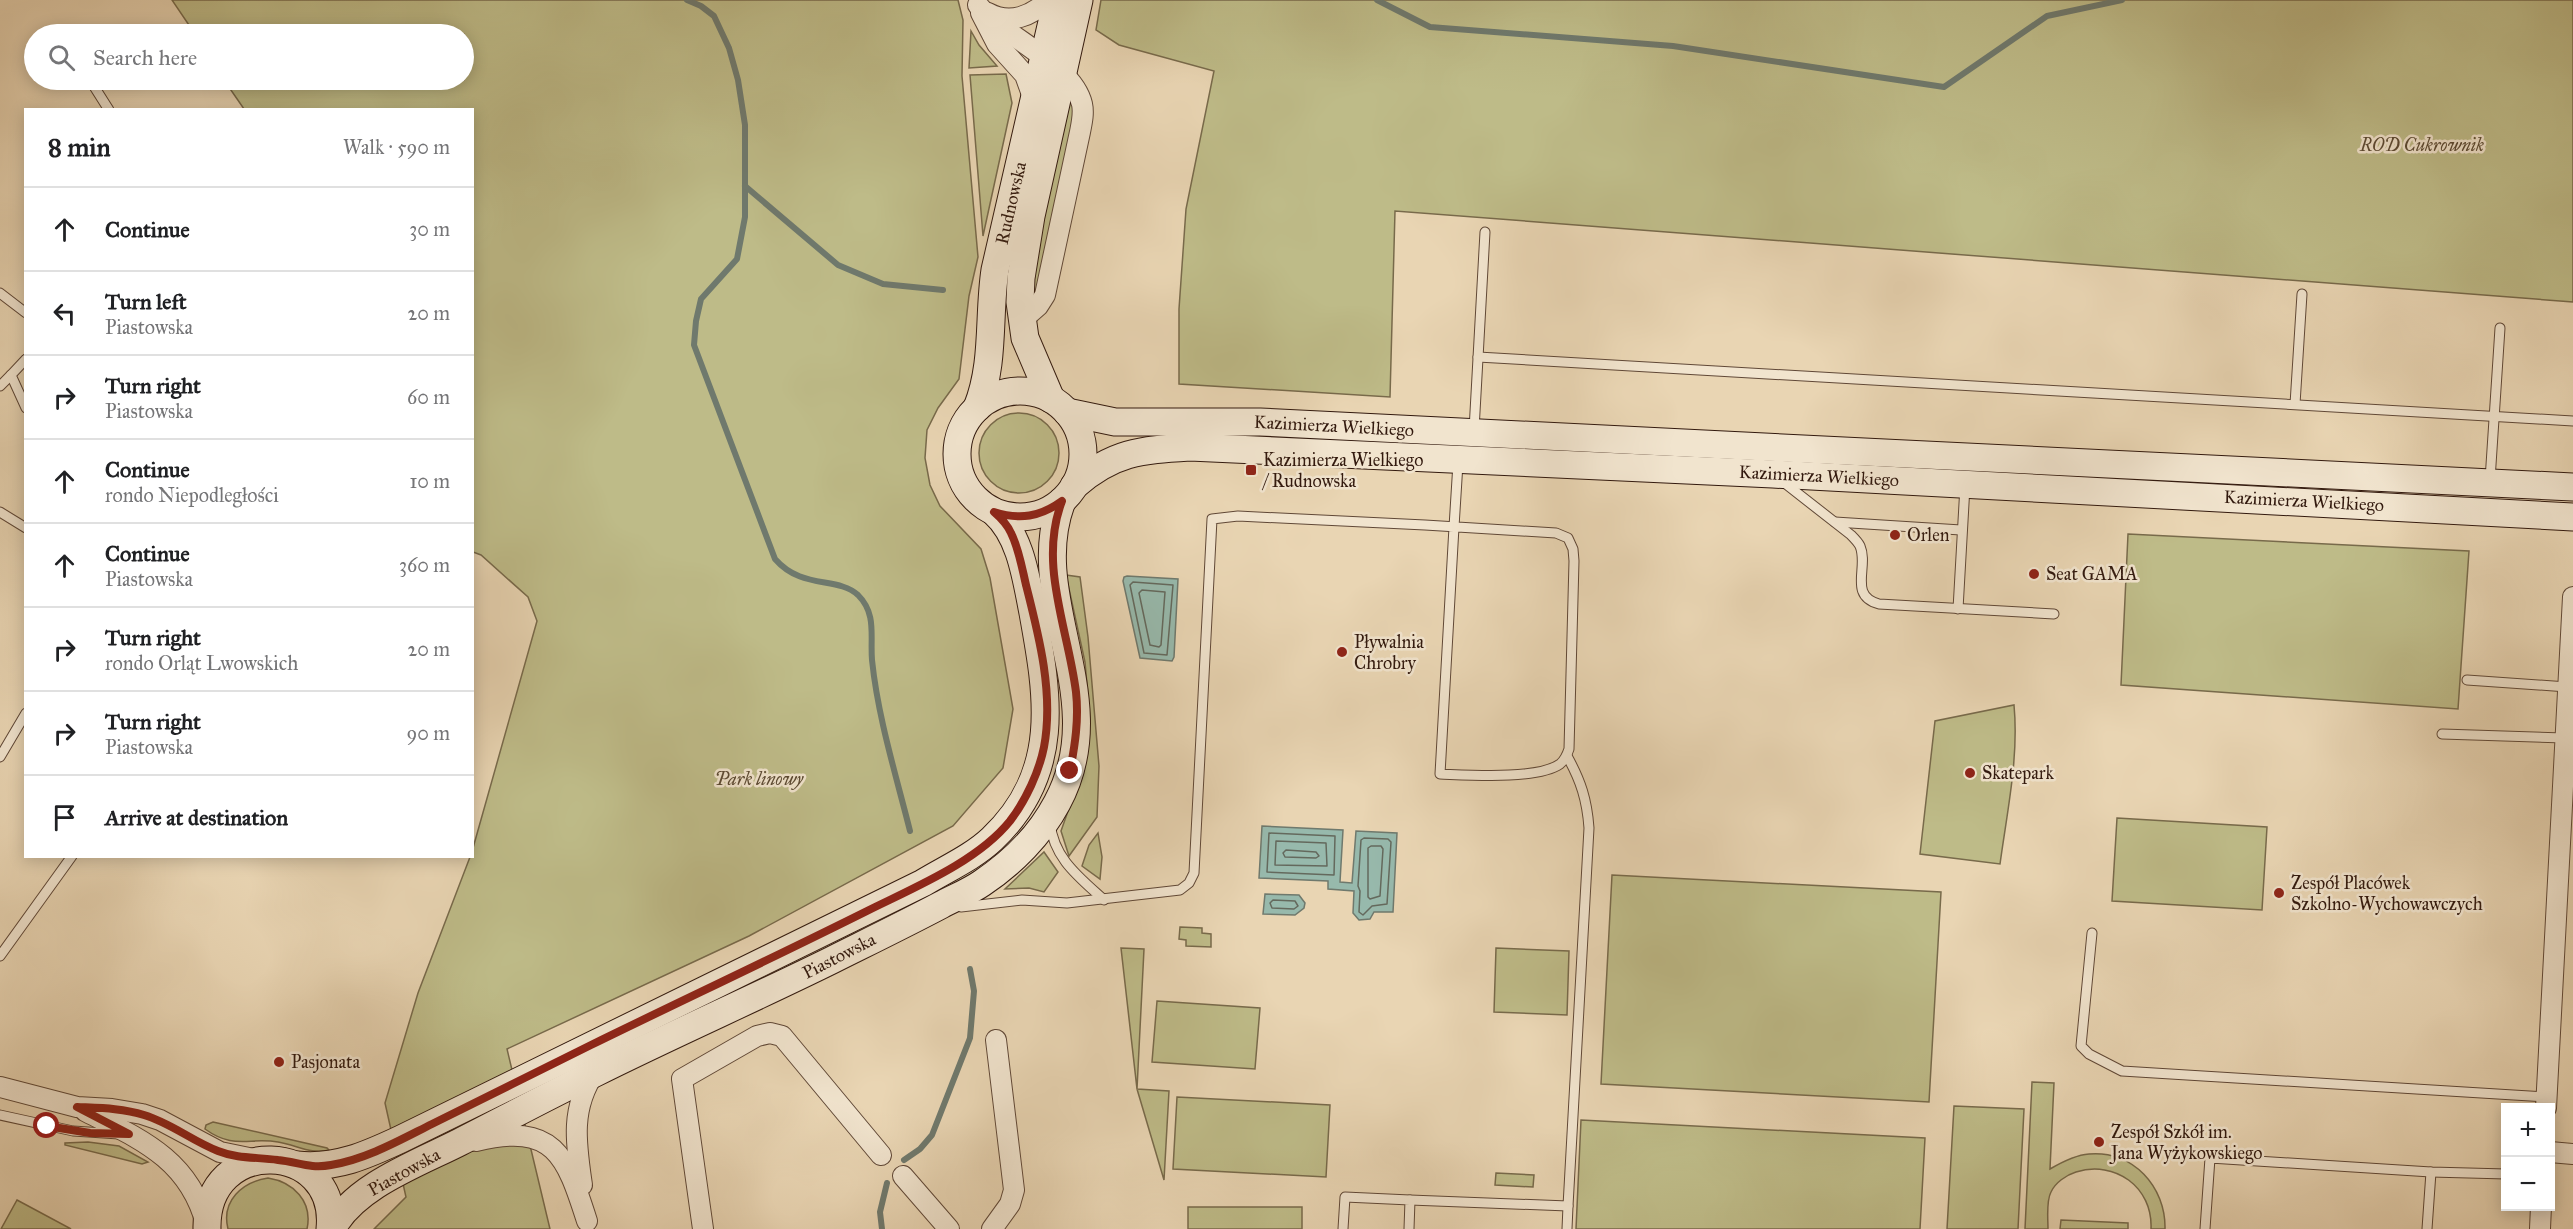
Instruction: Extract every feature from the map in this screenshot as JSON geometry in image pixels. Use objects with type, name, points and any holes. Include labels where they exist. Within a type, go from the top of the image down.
[{"type":"main road","name":"Rudnowska","points":[[1058,0],[1054,67],[1021,278],[1025,338],[1059,406]]},
{"type":"main road","name":"Rudnowska","points":[[978,408],[988,374],[995,270],[1034,102],[1054,67],[1079,0]]},
{"type":"main road","points":[[1018,391],[1030,392],[1059,406],[1077,429],[1082,448],[1081,468],[1068,494],[1052,508],[1030,517],[994,512],[976,499],[959,470],[957,448],[964,426],[978,408],[997,396],[1018,391]]},
{"type":"main road","name":"Kazimierza Wielkiego","points":[[1059,406],[1114,422],[1260,422],[1466,446],[1773,474],[1966,470],[2573,517]]},
{"type":"main road","name":"Kazimierza Wielkiego","points":[[1068,494],[1096,468],[1116,458],[1164,448],[1190,447],[1466,446],[1966,470],[2490,482],[2573,487]]},
{"type":"main road","name":"Piastowska","points":[[331,1229],[342,1213],[358,1198],[393,1176],[595,1072],[762,995],[922,915],[981,884],[1014,859],[1036,834],[1057,804],[1070,771],[1077,722],[1076,694],[1052,558],[1053,531],[1068,494]]},
{"type":"main road","name":"Piastowska","points":[[259,1160],[279,1160],[317,1167],[352,1161],[923,883],[991,840],[1010,821],[1024,799],[1037,770],[1043,748],[1047,697],[1031,603],[1018,550],[1007,526],[994,512]]},
{"type":"main road","points":[[207,1229],[209,1205],[219,1184],[237,1168],[259,1160]]},
{"type":"main road","points":[[297,1165],[313,1177],[325,1194],[331,1229]]},
{"type":"street","points":[[977,3],[993,16],[1018,18],[1040,8],[1048,0]]},
{"type":"street","points":[[977,3],[989,18],[1054,67]]},
{"type":"street","points":[[977,3],[997,44],[1025,75],[1034,102]]},
{"type":"street","points":[[2546,1102],[2564,738],[2570,687],[2573,597]]},
{"type":"street","points":[[703,1229],[682,1079],[757,1036],[770,1033],[782,1036],[881,1155]]},
{"type":"street","points":[[992,1229],[1010,1204],[1014,1190],[996,1040]]},
{"type":"street","points":[[587,1225],[576,1127],[582,1094],[595,1072]]},
{"type":"street","points":[[0,1087],[77,1107],[142,1114],[160,1120],[220,1152],[259,1160]]},
{"type":"street","points":[[77,1107],[129,1134],[167,1158],[198,1198],[207,1229]]},
{"type":"street","points":[[451,1147],[502,1136],[539,1139],[562,1157],[573,1178],[587,1225]]},
{"type":"street","points":[[2555,1152],[2573,1154]]},
{"type":"street","points":[[903,1176],[949,1229]]},
{"type":"street","points":[[2540,1229],[2541,1211]]},
{"type":"lane","points":[[96,90],[108,108]]},
{"type":"lane","points":[[1485,232],[1478,357],[1454,527],[1440,774],[1476,776],[1522,774],[1557,766],[1567,756]]},
{"type":"lane","points":[[0,293],[24,311]]},
{"type":"lane","points":[[2295,404],[2302,294]]},
{"type":"lane","points":[[2490,482],[2500,328]]},
{"type":"lane","points":[[1478,357],[2573,421]]},
{"type":"lane","points":[[0,386],[24,361]]},
{"type":"lane","points":[[10,375],[24,404]]},
{"type":"lane","points":[[1958,609],[1966,470]]},
{"type":"lane","points":[[1773,474],[1835,522],[1860,545],[1863,558],[1863,594],[1869,602],[2054,614]]},
{"type":"lane","points":[[0,512],[24,527]]},
{"type":"lane","points":[[922,915],[994,902],[1022,900],[1066,903],[1104,900],[1180,890],[1189,883],[1194,873],[1212,519],[1238,516],[1454,527],[1556,533],[1568,538],[1573,549],[1574,561],[1567,756],[1587,801],[1589,828],[1568,1229]]},
{"type":"lane","points":[[1835,522],[1961,530]]},
{"type":"lane","points":[[2467,680],[2570,687]]},
{"type":"lane","points":[[0,757],[24,716]]},
{"type":"lane","points":[[2442,734],[2564,738]]},
{"type":"lane","points":[[1049,815],[1052,834],[1062,859],[1104,900]]},
{"type":"lane","points":[[0,956],[71,858]]},
{"type":"lane","points":[[2092,933],[2081,1046],[2089,1054],[2122,1071],[2546,1102]]},
{"type":"lane","points":[[0,1115],[73,1131],[129,1134]]},
{"type":"lane","points":[[2205,1229],[2210,1158],[2431,1172],[2501,1174]]},
{"type":"lane","points":[[2427,1229],[2431,1172]]},
{"type":"lane","points":[[1343,1229],[1345,1197],[1569,1206]]},
{"type":"lane","points":[[1409,1229],[1410,1200]]},
{"type":"green space","name":"Park linowy","points":[[172,0],[958,0],[963,20],[962,76],[978,257],[969,296],[959,379],[938,408],[927,430],[925,458],[930,485],[940,506],[981,549],[990,578],[1013,709],[1003,768],[953,826],[749,936],[507,1049],[550,1229],[374,1229],[406,1197],[385,1103],[418,993],[470,858],[474,858],[474,844],[537,621],[528,597],[481,555],[474,552],[474,108],[243,108],[231,90],[474,90],[474,24],[188,24]]},
{"type":"green space","name":"ROD Cukrownik","points":[[1101,0],[2573,0],[2573,302],[1395,211],[1390,397],[1179,384],[1179,309],[1186,209],[1214,71],[1119,45],[1096,30]]},
{"type":"green space","points":[[971,31],[979,45],[997,66],[969,68]]},
{"type":"green space","points":[[1006,74],[1012,103],[983,236],[970,75]]},
{"type":"green space","points":[[1068,92],[1076,109],[1038,288],[1033,297],[1037,245]]},
{"type":"green space","points":[[1019,413],[1034,416],[1047,425],[1056,438],[1059,453],[1056,468],[1047,481],[1034,490],[1019,493],[1004,490],[991,481],[982,468],[979,453],[982,438],[991,425],[1004,416]]},
{"type":"green space","points":[[2128,534],[2469,551],[2458,709],[2121,685]]},
{"type":"green space","points":[[1066,575],[1080,577],[1088,637],[1099,766],[1097,817],[1069,856],[1061,831],[1085,763],[1090,718],[1085,662]]},
{"type":"green space","name":"Skatepark","points":[[2014,705],[2014,765],[2000,864],[1920,854],[1935,721]]},
{"type":"green space","points":[[2117,818],[2267,827],[2262,910],[2112,901]]},
{"type":"green space","points":[[1098,833],[1102,857],[1100,879],[1082,866],[1089,845]]},
{"type":"green space","points":[[1044,852],[1058,872],[1044,892],[1029,888],[1005,889]]},
{"type":"green space","points":[[1612,875],[1941,892],[1929,1102],[1601,1084]]},
{"type":"green space","points":[[1180,927],[1202,928],[1202,933],[1211,934],[1211,947],[1186,946],[1186,940],[1179,939]]},
{"type":"green space","points":[[1121,948],[1144,949],[1137,1089]]},
{"type":"green space","points":[[1496,948],[1569,951],[1567,1015],[1494,1012]]},
{"type":"green space","points":[[1157,1001],[1260,1008],[1255,1069],[1152,1062]]},
{"type":"green space","points":[[2032,1082],[2054,1083],[2050,1169],[2074,1157],[2089,1154],[2105,1154],[2120,1158],[2144,1174],[2153,1186],[2160,1199],[2165,1229],[2151,1229],[2146,1201],[2129,1180],[2104,1170],[2091,1169],[2068,1175],[2053,1189],[2049,1196],[2048,1229],[2025,1229]]},
{"type":"green space","points":[[1137,1089],[1169,1091],[1164,1180]]},
{"type":"green space","points":[[1177,1097],[1330,1105],[1326,1177],[1173,1169]]},
{"type":"green space","points":[[1954,1106],[2024,1109],[2018,1229],[1947,1229]]},
{"type":"green space","points":[[1581,1120],[1925,1138],[1920,1229],[1576,1229]]},
{"type":"green space","points":[[213,1122],[329,1150],[310,1150],[268,1141],[233,1141],[205,1129],[206,1125]]},
{"type":"green space","points":[[88,1142],[119,1146],[148,1162],[142,1164],[65,1145],[65,1143]]},
{"type":"green space","points":[[1496,1173],[1534,1175],[1533,1187],[1495,1185]]},
{"type":"green space","points":[[268,1178],[285,1184],[299,1194],[307,1210],[307,1229],[228,1229],[228,1210],[236,1194],[250,1184]]},
{"type":"green space","points":[[17,1200],[71,1229],[1,1229]]},
{"type":"green space","points":[[1188,1207],[1302,1207],[1302,1229],[1188,1229]]},
{"type":"green space","points":[[2061,1220],[2128,1223],[2128,1229],[2060,1229]]},
{"type":"water","points":[[1127,576],[1178,579],[1172,661],[1140,658],[1123,581]]},
{"type":"water","points":[[1262,826],[1343,830],[1340,882],[1352,883],[1356,831],[1397,833],[1393,912],[1374,912],[1370,919],[1359,920],[1353,913],[1354,891],[1328,889],[1328,881],[1259,878]]},
{"type":"water","points":[[1265,894],[1299,895],[1305,903],[1304,908],[1295,915],[1263,914]]},
{"type":"waterway","points":[[687,0],[701,6],[714,16],[729,48],[738,80],[745,125],[745,217],[737,259],[701,299],[694,345],[775,559],[785,569],[796,575],[850,589],[858,595],[868,610],[878,703],[910,831]]},
{"type":"waterway","points":[[1377,0],[1430,27],[1673,46],[1944,87],[2047,16],[2122,0]]},
{"type":"waterway","points":[[745,186],[838,265],[883,284],[943,290]]},
{"type":"waterway","points":[[904,1160],[920,1149],[932,1135],[970,1038],[974,991],[970,969]]},
{"type":"waterway","points":[[882,1229],[880,1212],[887,1183]]},
{"type":"place","name":"Kazimierza Wielkiego / Rudnowska","points":[[1251,470]]},
{"type":"place","name":"Orlen","points":[[1895,535]]},
{"type":"place","name":"Seat GAMA","points":[[2034,574]]},
{"type":"place","name":"Pływalnia Chrobry","points":[[1342,652]]},
{"type":"place","name":"Skatepark","points":[[1970,773]]},
{"type":"place","name":"Zespół Placówek Szkolno-Wychowawczych","points":[[2279,893]]},
{"type":"place","name":"Pasjonata","points":[[279,1062]]},
{"type":"place","name":"Zespół Szkół im. Jana Wyżykowskiego","points":[[2099,1142]]},
{"type":"route","points":[[47,1126],[90,1133],[129,1134],[77,1107],[112,1109],[142,1114],[160,1120],[211,1148],[233,1156],[279,1160],[309,1167],[352,1161],[777,957],[923,883],[972,854],[991,840],[1010,821],[1024,799],[1037,770],[1046,725],[1047,697],[1031,603],[1013,537],[1003,520],[994,512],[1006,516],[1030,517],[1062,501],[1055,519],[1052,558],[1056,593],[1076,694],[1075,748],[1070,771]]}]
